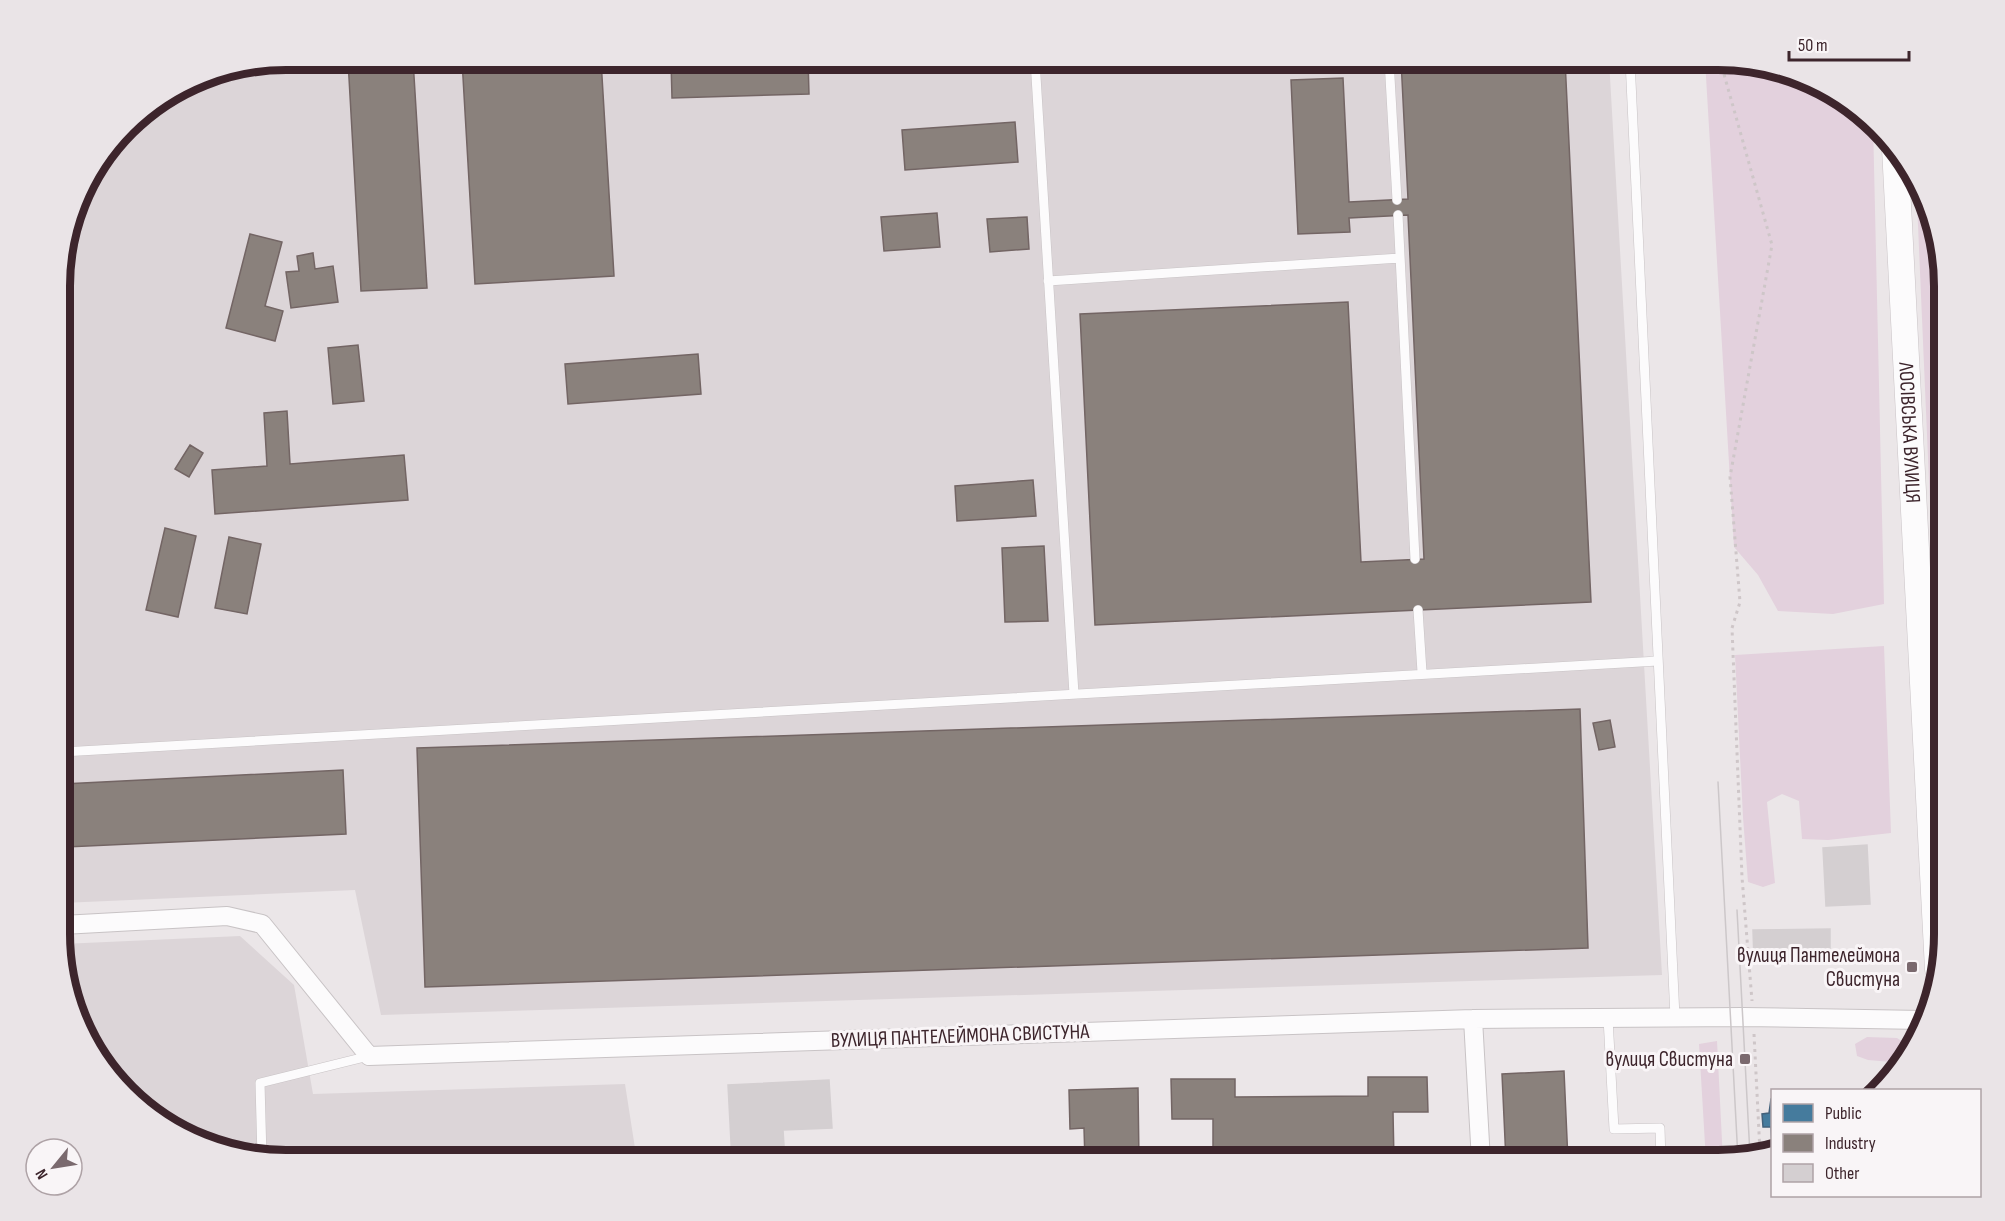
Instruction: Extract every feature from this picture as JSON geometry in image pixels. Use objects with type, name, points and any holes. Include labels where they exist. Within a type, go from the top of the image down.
[{"type":"main road","name":"ЛОСІВСЬКА ВУЛИЦЯ","points":[[1896,163],[1934,893]]},
{"type":"street","points":[[70,925],[227,916],[262,924],[369,1056]]},
{"type":"street","name":"ВУЛИЦЯ ПАНТЕЛЕЙМОНА СВИСТУНА","points":[[369,1056],[1473,1018],[1754,1017],[1917,1020]]},
{"type":"street","points":[[1473,1018],[1480,1150]]},
{"type":"lane","points":[[1036,70],[1074,694]]},
{"type":"lane","points":[[1390,70],[1397,200]]},
{"type":"lane","points":[[1630,70],[1675,1017]]},
{"type":"lane","points":[[1398,215],[1415,559]]},
{"type":"lane","points":[[1048,281],[1400,258]]},
{"type":"lane","points":[[1418,610],[1422,672]]},
{"type":"lane","points":[[70,752],[1658,661]]},
{"type":"lane","points":[[1608,1018],[1614,1129],[1660,1128],[1661,1150]]},
{"type":"lane","points":[[262,1149],[260,1083],[369,1056]]},
{"type":"path","points":[[1723,70],[1772,245],[1730,477],[1740,602],[1732,628],[1742,877],[1754,1017],[1760,1146]]},
{"type":"shaded area","points":[[286,70],[1610,70],[1662,975],[381,1015],[355,890],[70,903],[70,286],[72,258],[82,217],[99,178],[107,166],[144,124],[178,99],[231,78],[258,72]]},
{"type":"shaded area","points":[[1706,70],[1747,72],[1801,87],[1839,107],[1873,136],[1884,604],[1833,614],[1778,611],[1758,575],[1734,547]]},
{"type":"shaded area","points":[[1917,202],[1927,231],[1934,272],[1934,597]]},
{"type":"shaded area","points":[[1884,646],[1891,833],[1828,840],[1802,839],[1799,801],[1782,794],[1767,802],[1775,883],[1763,887],[1748,882],[1735,655]]},
{"type":"shaded area","points":[[240,936],[294,985],[313,1094],[625,1084],[635,1150],[272,1150],[217,1139],[178,1122],[166,1114],[144,1097],[115,1066],[99,1042],[82,1004],[72,963],[71,944]]},
{"type":"shaded area","points":[[1867,1037],[1897,1038],[1905,1043],[1891,1064],[1891,1062],[1868,1060],[1857,1056],[1855,1044]]},
{"type":"shaded area","points":[[1717,1041],[1722,1150],[1705,1150],[1699,1044]]},
{"type":"building: Public","points":[[1771,1099],[1771,1127],[1763,1127],[1762,1114],[1769,1113]]},
{"type":"building: Industry","points":[[349,70],[414,70],[427,288],[361,291]]},
{"type":"building: Industry","points":[[463,70],[602,70],[614,276],[475,284]]},
{"type":"building: Industry","points":[[671,70],[808,70],[809,94],[672,98]]},
{"type":"building: Industry","points":[[1402,70],[1565,70],[1591,602],[1095,625],[1080,314],[1348,302],[1361,562],[1424,559],[1408,215],[1349,218],[1350,232],[1298,234],[1291,80],[1343,78],[1349,202],[1408,199]]},
{"type":"building: Industry","points":[[1015,122],[1018,162],[905,170],[902,130]]},
{"type":"building: Industry","points":[[937,213],[940,247],[884,251],[881,217]]},
{"type":"building: Industry","points":[[1027,217],[1029,249],[990,252],[987,219]]},
{"type":"building: Industry","points":[[250,234],[282,242],[265,306],[283,311],[275,341],[226,328]]},
{"type":"building: Industry","points":[[313,253],[315,269],[333,266],[338,302],[291,308],[286,272],[299,271],[297,256]]},
{"type":"building: Industry","points":[[358,345],[364,401],[333,404],[328,348]]},
{"type":"building: Industry","points":[[698,354],[701,394],[568,404],[565,364]]},
{"type":"building: Industry","points":[[287,411],[290,464],[404,455],[408,500],[215,514],[212,470],[267,466],[264,413]]},
{"type":"building: Industry","points":[[190,445],[203,453],[189,477],[175,469]]},
{"type":"building: Industry","points":[[1033,480],[1036,516],[957,521],[955,486]]},
{"type":"building: Industry","points":[[165,528],[196,536],[178,617],[146,610]]},
{"type":"building: Industry","points":[[229,537],[261,544],[247,614],[215,608]]},
{"type":"building: Industry","points":[[1044,546],[1048,621],[1005,622],[1002,548]]},
{"type":"building: Industry","points":[[1580,709],[1588,948],[425,987],[417,748]]},
{"type":"building: Industry","points":[[1610,720],[1615,747],[1599,750],[1593,723]]},
{"type":"building: Industry","points":[[343,770],[346,834],[70,847],[70,784]]},
{"type":"building: Industry","points":[[1564,1071],[1568,1150],[1505,1150],[1502,1074]]},
{"type":"building: Industry","points":[[1368,1077],[1427,1077],[1428,1112],[1393,1112],[1394,1150],[1213,1150],[1213,1119],[1172,1119],[1171,1079],[1235,1079],[1235,1097],[1368,1096]]},
{"type":"building: Industry","points":[[1138,1088],[1139,1150],[1085,1150],[1084,1128],[1070,1129],[1069,1090]]},
{"type":"building: Other","points":[[1867,845],[1870,904],[1826,906],[1823,848]]},
{"type":"building: Other","points":[[1830,929],[1830,960],[1754,961],[1753,930]]},
{"type":"building: Other","points":[[829,1080],[832,1128],[783,1130],[784,1150],[731,1150],[728,1085]]},
{"type":"tram line","points":[[1718,782],[1738,1150]]},
{"type":"tram line","points":[[1737,910],[1750,1148]]},
{"type":"place","name":"вулиця Пантелеймона Свистуна","points":[[1912,967]]},
{"type":"place","name":"вулиця Свистуна","points":[[1745,1059]]}]
